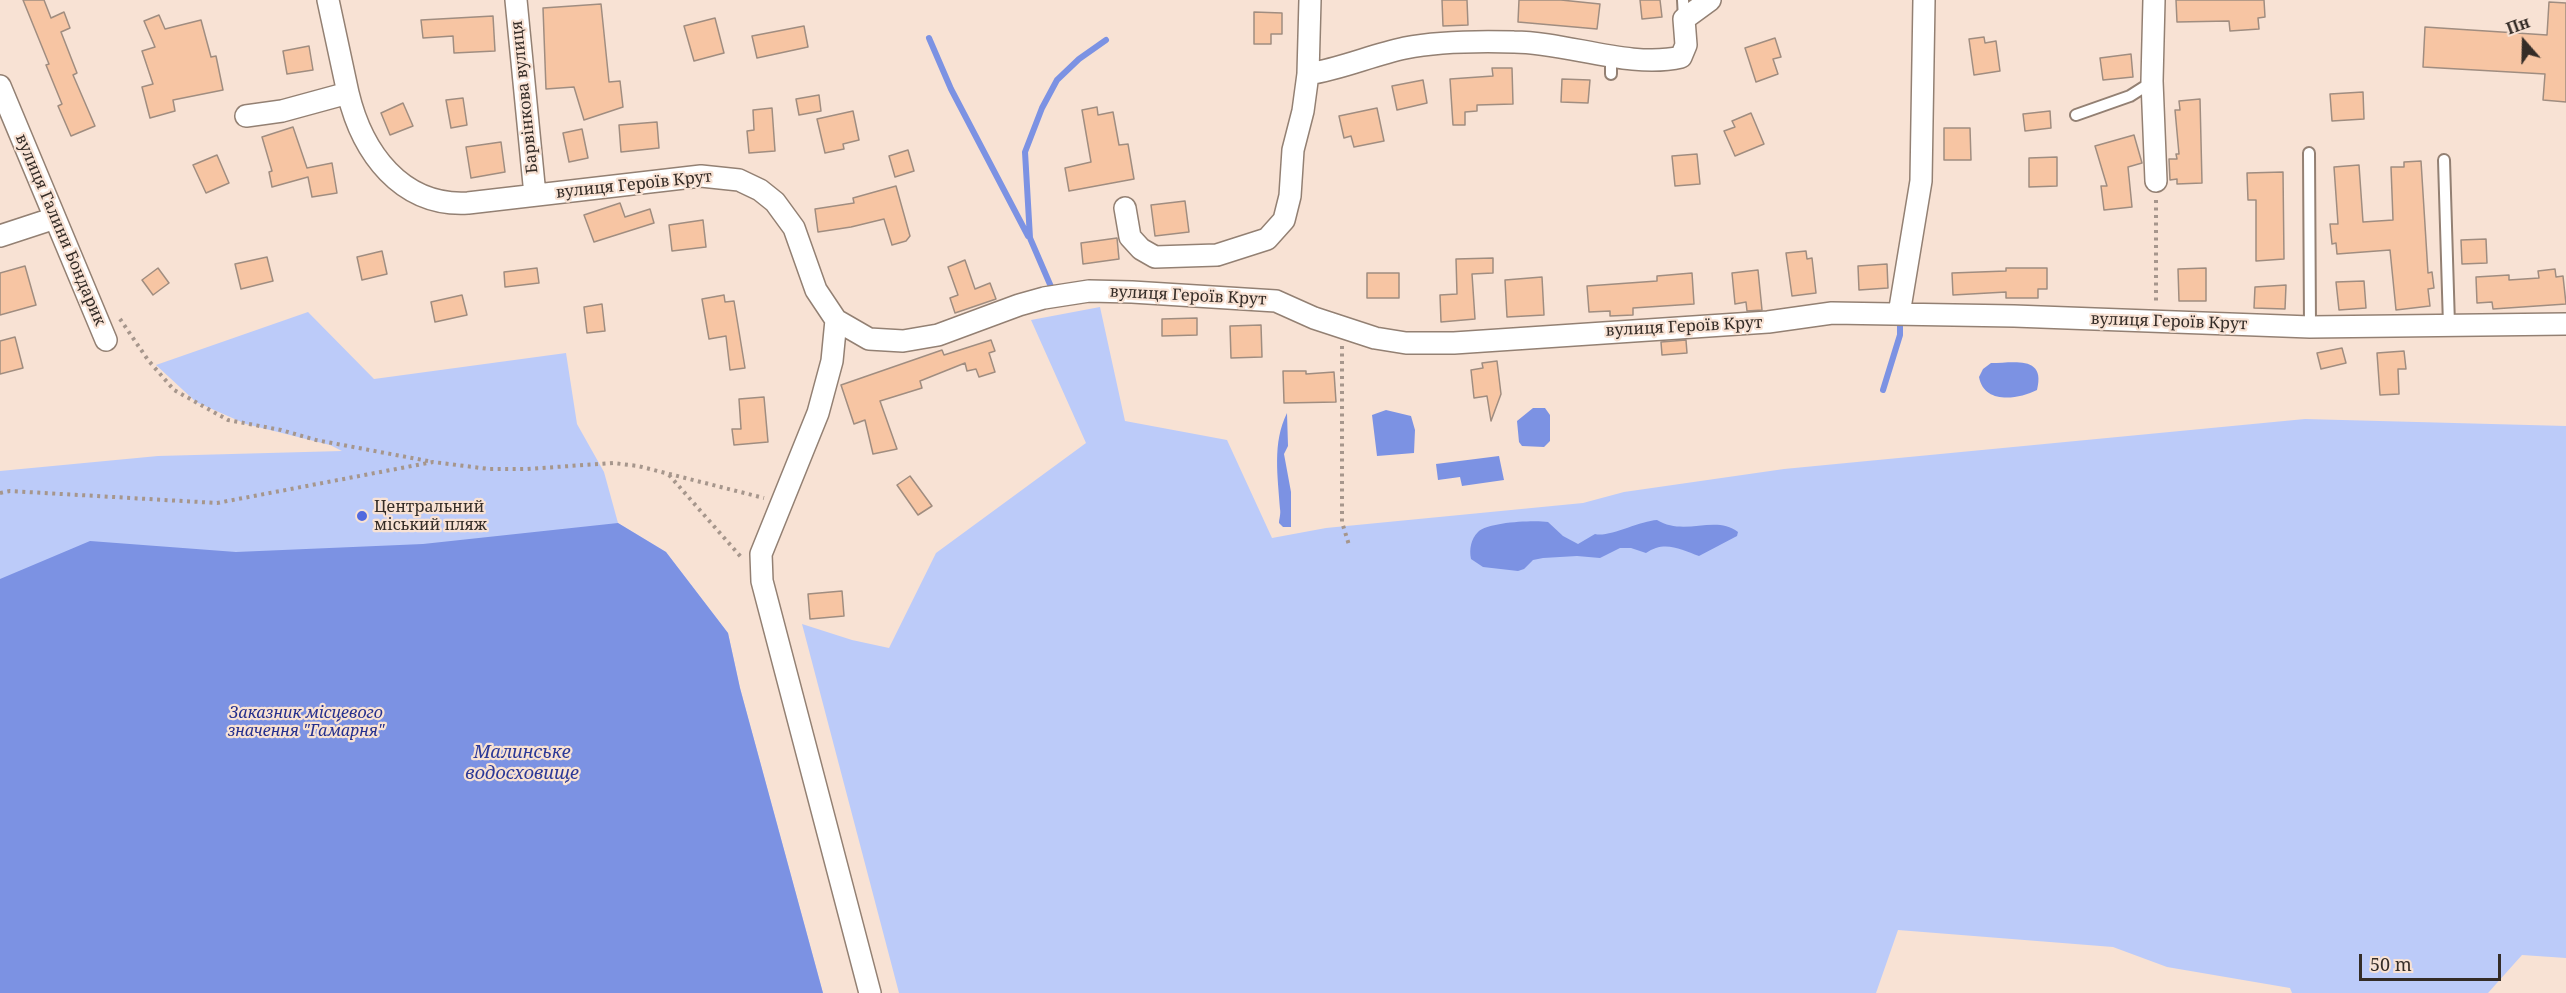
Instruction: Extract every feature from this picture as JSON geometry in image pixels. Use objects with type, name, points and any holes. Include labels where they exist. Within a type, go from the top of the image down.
[{"type":"street","name":"вулиця Героїв Крут","points":[[328,0],[354,116],[371,151],[386,168],[418,195],[428,200],[452,204],[701,176],[728,177],[739,180],[768,196],[789,220],[816,290],[836,320],[869,339],[903,341],[938,335],[1044,298],[1089,291],[1276,301],[1342,328],[1375,338],[1406,343],[1454,343],[1768,322],[1818,314],[1899,314],[2310,327],[2566,324]]},
{"type":"street","name":"Барвінкова вулиця","points":[[516,0],[535,195]]},
{"type":"street","points":[[1125,208],[1130,237],[1141,249],[1155,257],[1217,255],[1267,239],[1284,220],[1288,204],[1293,150],[1303,111],[1308,74],[1310,0]]},
{"type":"street","points":[[1308,74],[1397,50],[1437,44],[1536,42],[1611,64],[1669,60],[1682,57],[1686,45],[1684,9],[1710,0]]},
{"type":"street","points":[[1899,314],[1921,181],[1924,0]]},
{"type":"street","points":[[2154,0],[2152,81],[2156,181]]},
{"type":"street","name":"вулиця Галини Бондарик","points":[[0,86],[106,340]]},
{"type":"street","points":[[246,116],[282,111],[348,93]]},
{"type":"street","points":[[0,236],[55,218]]},
{"type":"street","points":[[836,320],[832,361],[818,413],[761,554],[762,581],[870,993]]},
{"type":"lane","points":[[2076,115],[2130,96],[2152,81]]},
{"type":"lane","points":[[2309,153],[2310,327]]},
{"type":"lane","points":[[2444,160],[2449,325]]},
{"type":"path","points":[[2156,181],[2156,321]]},
{"type":"path","points":[[117,315],[167,384],[180,395],[242,424],[433,462],[489,469],[527,469],[614,463],[638,466],[783,503]]},
{"type":"path","points":[[1342,328],[1341,497],[1342,522],[1349,545]]},
{"type":"path","points":[[0,494],[10,491],[217,503],[433,462]]},
{"type":"path","points":[[668,474],[762,581]]},
{"type":"green space","points":[[1100,307],[1125,421],[1227,440],[1272,538],[1326,528],[1583,503],[1624,492],[1784,469],[2305,419],[2566,426],[2566,958],[2522,955],[2488,993],[2292,993],[2290,988],[2167,967],[2113,947],[1898,930],[1876,993],[899,993],[802,624],[852,640],[889,648],[936,553],[1086,443],[1031,320]]},
{"type":"green space","name":"Малинське водосховище","points":[[308,312],[374,379],[566,353],[577,424],[604,472],[618,523],[666,552],[728,633],[740,688],[823,993],[0,993],[0,471],[158,456],[342,451],[330,445],[246,424],[196,402],[156,365]]},
{"type":"water","points":[[2018,362],[2032,366],[2037,371],[2039,379],[2037,390],[2011,397],[1994,396],[1987,392],[1979,377],[1983,369],[1991,363]]},
{"type":"water","points":[[1533,408],[1545,408],[1550,415],[1550,441],[1544,447],[1522,446],[1519,442],[1517,421]]},
{"type":"water","points":[[1386,410],[1411,416],[1415,430],[1414,453],[1377,456],[1372,415]]},
{"type":"water","points":[[1287,413],[1288,446],[1284,454],[1291,492],[1291,527],[1283,527],[1279,523],[1277,460],[1279,436]]},
{"type":"water","points":[[1499,456],[1504,480],[1462,486],[1460,477],[1438,480],[1436,464]]},
{"type":"water","points":[[1657,520],[1678,527],[1720,525],[1738,532],[1737,536],[1699,556],[1666,546],[1646,553],[1631,548],[1620,548],[1600,558],[1577,556],[1533,560],[1524,569],[1518,571],[1483,567],[1471,559],[1472,541],[1478,532],[1491,526],[1533,521],[1548,522],[1563,536],[1578,544],[1595,534],[1608,534]]},
{"type":"water","name":"Малинське водосховище","points":[[618,523],[666,552],[728,633],[740,688],[823,993],[0,993],[0,579],[90,541],[236,552],[423,544]]},
{"type":"building","points":[[23,0],[44,0],[51,18],[64,12],[70,28],[61,32],[77,73],[73,75],[95,126],[71,136],[58,106],[62,104],[46,65],[49,64]]},
{"type":"building","points":[[1442,0],[1467,0],[1468,25],[1443,26]]},
{"type":"building","points":[[1519,0],[1561,0],[1600,4],[1597,29],[1518,22]]},
{"type":"building","points":[[1640,0],[1660,0],[1662,17],[1642,19]]},
{"type":"building","points":[[2176,0],[2264,0],[2265,17],[2258,18],[2259,29],[2230,31],[2229,21],[2177,22]]},
{"type":"building","points":[[2549,2],[2566,3],[2566,102],[2543,100],[2545,74],[2423,67],[2425,27],[2547,35]]},
{"type":"building","points":[[601,4],[609,82],[620,81],[623,107],[584,120],[574,87],[546,89],[543,8]]},
{"type":"building","points":[[1254,12],[1282,13],[1282,34],[1271,34],[1271,44],[1254,44]]},
{"type":"building","points":[[159,15],[165,29],[201,20],[211,57],[216,56],[223,90],[173,100],[175,111],[150,118],[142,87],[153,84],[142,51],[155,47],[144,21]]},
{"type":"building","points":[[493,16],[495,51],[454,53],[453,36],[423,38],[421,20]]},
{"type":"building","points":[[715,18],[724,53],[694,61],[684,26]]},
{"type":"building","points":[[804,26],[808,47],[757,58],[752,36]]},
{"type":"building","points":[[1984,37],[1985,43],[1996,41],[2000,71],[1974,75],[1969,39]]},
{"type":"building","points":[[1775,38],[1781,57],[1773,59],[1778,74],[1756,82],[1745,48]]},
{"type":"building","points":[[309,46],[313,70],[287,74],[283,51]]},
{"type":"building","points":[[2131,54],[2133,77],[2103,80],[2100,58]]},
{"type":"building","points":[[1492,68],[1512,68],[1513,104],[1477,105],[1477,111],[1465,112],[1465,125],[1453,125],[1450,79],[1493,76]]},
{"type":"building","points":[[1562,79],[1590,80],[1588,103],[1561,102]]},
{"type":"building","points":[[1423,80],[1427,103],[1397,110],[1392,86]]},
{"type":"building","points":[[2363,92],[2364,119],[2332,121],[2330,94]]},
{"type":"building","points":[[819,95],[821,111],[799,115],[796,99]]},
{"type":"building","points":[[463,98],[467,125],[451,128],[446,100]]},
{"type":"building","points":[[2200,99],[2202,183],[2177,184],[2177,179],[2170,180],[2169,159],[2177,159],[2176,154],[2179,154],[2175,110],[2180,110],[2179,101]]},
{"type":"building","points":[[403,103],[413,126],[390,135],[381,113]]},
{"type":"building","points":[[1097,107],[1098,115],[1113,112],[1119,145],[1128,144],[1134,179],[1069,191],[1065,168],[1091,162],[1082,110]]},
{"type":"building","points":[[772,108],[775,151],[749,153],[747,131],[754,130],[753,110]]},
{"type":"building","points":[[1377,108],[1384,141],[1354,147],[1351,136],[1344,138],[1339,116]]},
{"type":"building","points":[[853,111],[859,140],[843,144],[844,149],[825,153],[817,119]]},
{"type":"building","points":[[2050,111],[2051,128],[2025,131],[2023,114]]},
{"type":"building","points":[[1751,113],[1764,144],[1735,156],[1724,131],[1735,127],[1732,121]]},
{"type":"building","points":[[657,122],[659,148],[621,152],[619,125]]},
{"type":"building","points":[[293,127],[307,168],[332,163],[337,193],[312,197],[308,177],[272,187],[269,172],[272,171],[262,137]]},
{"type":"building","points":[[1944,128],[1970,128],[1971,160],[1944,160]]},
{"type":"building","points":[[582,129],[588,158],[569,162],[563,133]]},
{"type":"building","points":[[2134,135],[2142,163],[2128,167],[2132,207],[2104,210],[2101,186],[2107,186],[2095,146]]},
{"type":"building","points":[[501,142],[505,172],[471,178],[466,147]]},
{"type":"building","points":[[908,150],[914,171],[895,177],[889,156]]},
{"type":"building","points":[[1697,154],[1700,184],[1675,186],[1672,156]]},
{"type":"building","points":[[217,155],[229,183],[206,193],[193,165]]},
{"type":"building","points":[[2057,157],[2057,186],[2029,187],[2029,158]]},
{"type":"building","points":[[2421,161],[2428,273],[2432,272],[2434,288],[2428,289],[2430,306],[2396,310],[2390,250],[2337,254],[2336,243],[2332,244],[2330,224],[2338,224],[2334,167],[2359,165],[2363,222],[2393,220],[2391,167],[2404,167],[2404,162]]},
{"type":"building","points":[[2283,172],[2284,259],[2256,261],[2256,200],[2248,200],[2247,173]]},
{"type":"building","points":[[896,186],[910,236],[906,241],[892,245],[884,219],[818,232],[815,209],[854,203],[853,198]]},
{"type":"building","points":[[1185,201],[1189,232],[1155,236],[1151,205]]},
{"type":"building","points":[[620,203],[625,217],[650,209],[654,223],[594,242],[584,215]]},
{"type":"building","points":[[703,220],[706,247],[672,251],[669,225]]},
{"type":"building","points":[[1117,238],[1119,259],[1083,264],[1081,243]]},
{"type":"building","points":[[2486,239],[2487,263],[2462,264],[2461,240]]},
{"type":"building","points":[[382,251],[387,274],[362,280],[357,257]]},
{"type":"building","points":[[1806,251],[1807,259],[1812,258],[1816,293],[1792,296],[1786,253]]},
{"type":"building","points":[[267,257],[273,281],[241,289],[235,264]]},
{"type":"building","points":[[1493,258],[1493,273],[1472,274],[1475,319],[1441,322],[1440,295],[1457,294],[1456,259]]},
{"type":"building","points":[[965,260],[975,289],[990,283],[996,299],[955,313],[950,298],[958,295],[948,267]]},
{"type":"building","points":[[1887,264],[1888,288],[1859,290],[1858,266]]},
{"type":"building","points":[[25,266],[36,305],[0,315],[0,273]]},
{"type":"building","points":[[158,268],[169,283],[153,295],[142,280]]},
{"type":"building","points":[[537,268],[539,283],[505,287],[504,272]]},
{"type":"building","points":[[2006,268],[2047,268],[2047,289],[2038,289],[2038,298],[2006,298],[2006,292],[1953,295],[1952,273],[2006,271]]},
{"type":"building","points":[[2206,268],[2206,301],[2179,301],[2178,269]]},
{"type":"building","points":[[2555,269],[2556,277],[2563,276],[2566,304],[2493,309],[2492,302],[2477,303],[2476,277],[2509,275],[2509,280],[2539,278],[2538,271]]},
{"type":"building","points":[[1758,270],[1762,310],[1747,311],[1746,302],[1735,304],[1732,273]]},
{"type":"building","points":[[1367,273],[1399,273],[1399,298],[1367,298]]},
{"type":"building","points":[[1692,273],[1694,304],[1633,308],[1633,315],[1610,316],[1610,311],[1589,312],[1587,286],[1657,281],[1657,276]]},
{"type":"building","points":[[1542,277],[1544,315],[1507,317],[1505,280]]},
{"type":"building","points":[[2364,281],[2366,308],[2339,310],[2336,282]]},
{"type":"building","points":[[2286,285],[2285,309],[2254,308],[2255,287]]},
{"type":"building","points":[[462,295],[467,315],[435,322],[431,302]]},
{"type":"building","points":[[724,295],[725,302],[734,301],[745,368],[730,370],[726,336],[709,339],[702,299]]},
{"type":"building","points":[[602,304],[605,331],[587,333],[584,307]]},
{"type":"building","points":[[1197,318],[1197,335],[1162,336],[1162,319]]},
{"type":"building","points":[[1261,325],[1262,357],[1231,358],[1230,326]]},
{"type":"building","points":[[15,337],[23,368],[0,374],[0,341]]},
{"type":"building","points":[[991,340],[995,351],[989,353],[995,372],[979,377],[976,369],[967,371],[965,363],[920,381],[922,388],[880,401],[897,449],[873,454],[865,420],[854,424],[841,385],[942,350],[944,355]]},
{"type":"building","points":[[1686,340],[1687,353],[1662,355],[1661,342]]},
{"type":"building","points":[[2342,348],[2346,363],[2321,369],[2317,353]]},
{"type":"building","points":[[2404,351],[2406,369],[2398,369],[2399,394],[2380,395],[2377,353]]},
{"type":"building","points":[[1497,361],[1501,394],[1491,421],[1487,396],[1474,398],[1471,370],[1483,368],[1482,363]]},
{"type":"building","points":[[1283,371],[1306,371],[1306,374],[1334,372],[1336,402],[1284,403]]},
{"type":"building","points":[[764,397],[768,442],[734,445],[732,429],[741,429],[739,399]]},
{"type":"building","points":[[910,476],[932,506],[918,515],[897,485]]},
{"type":"building","points":[[842,591],[844,616],[810,619],[808,594]]},
{"type":"waterway","points":[[929,38],[951,89],[1028,236]]},
{"type":"waterway","points":[[1052,289],[1030,238],[1025,152],[1042,108],[1057,80],[1079,59],[1106,40]]},
{"type":"waterway","points":[[1883,390],[1900,335],[1900,325]]},
{"type":"place","name":"Центральний міський пляж","points":[[362,516]]},
{"type":"park label","name":"Заказник місцевого значення \"Гамарня\"","points":[[306,722]]}]
